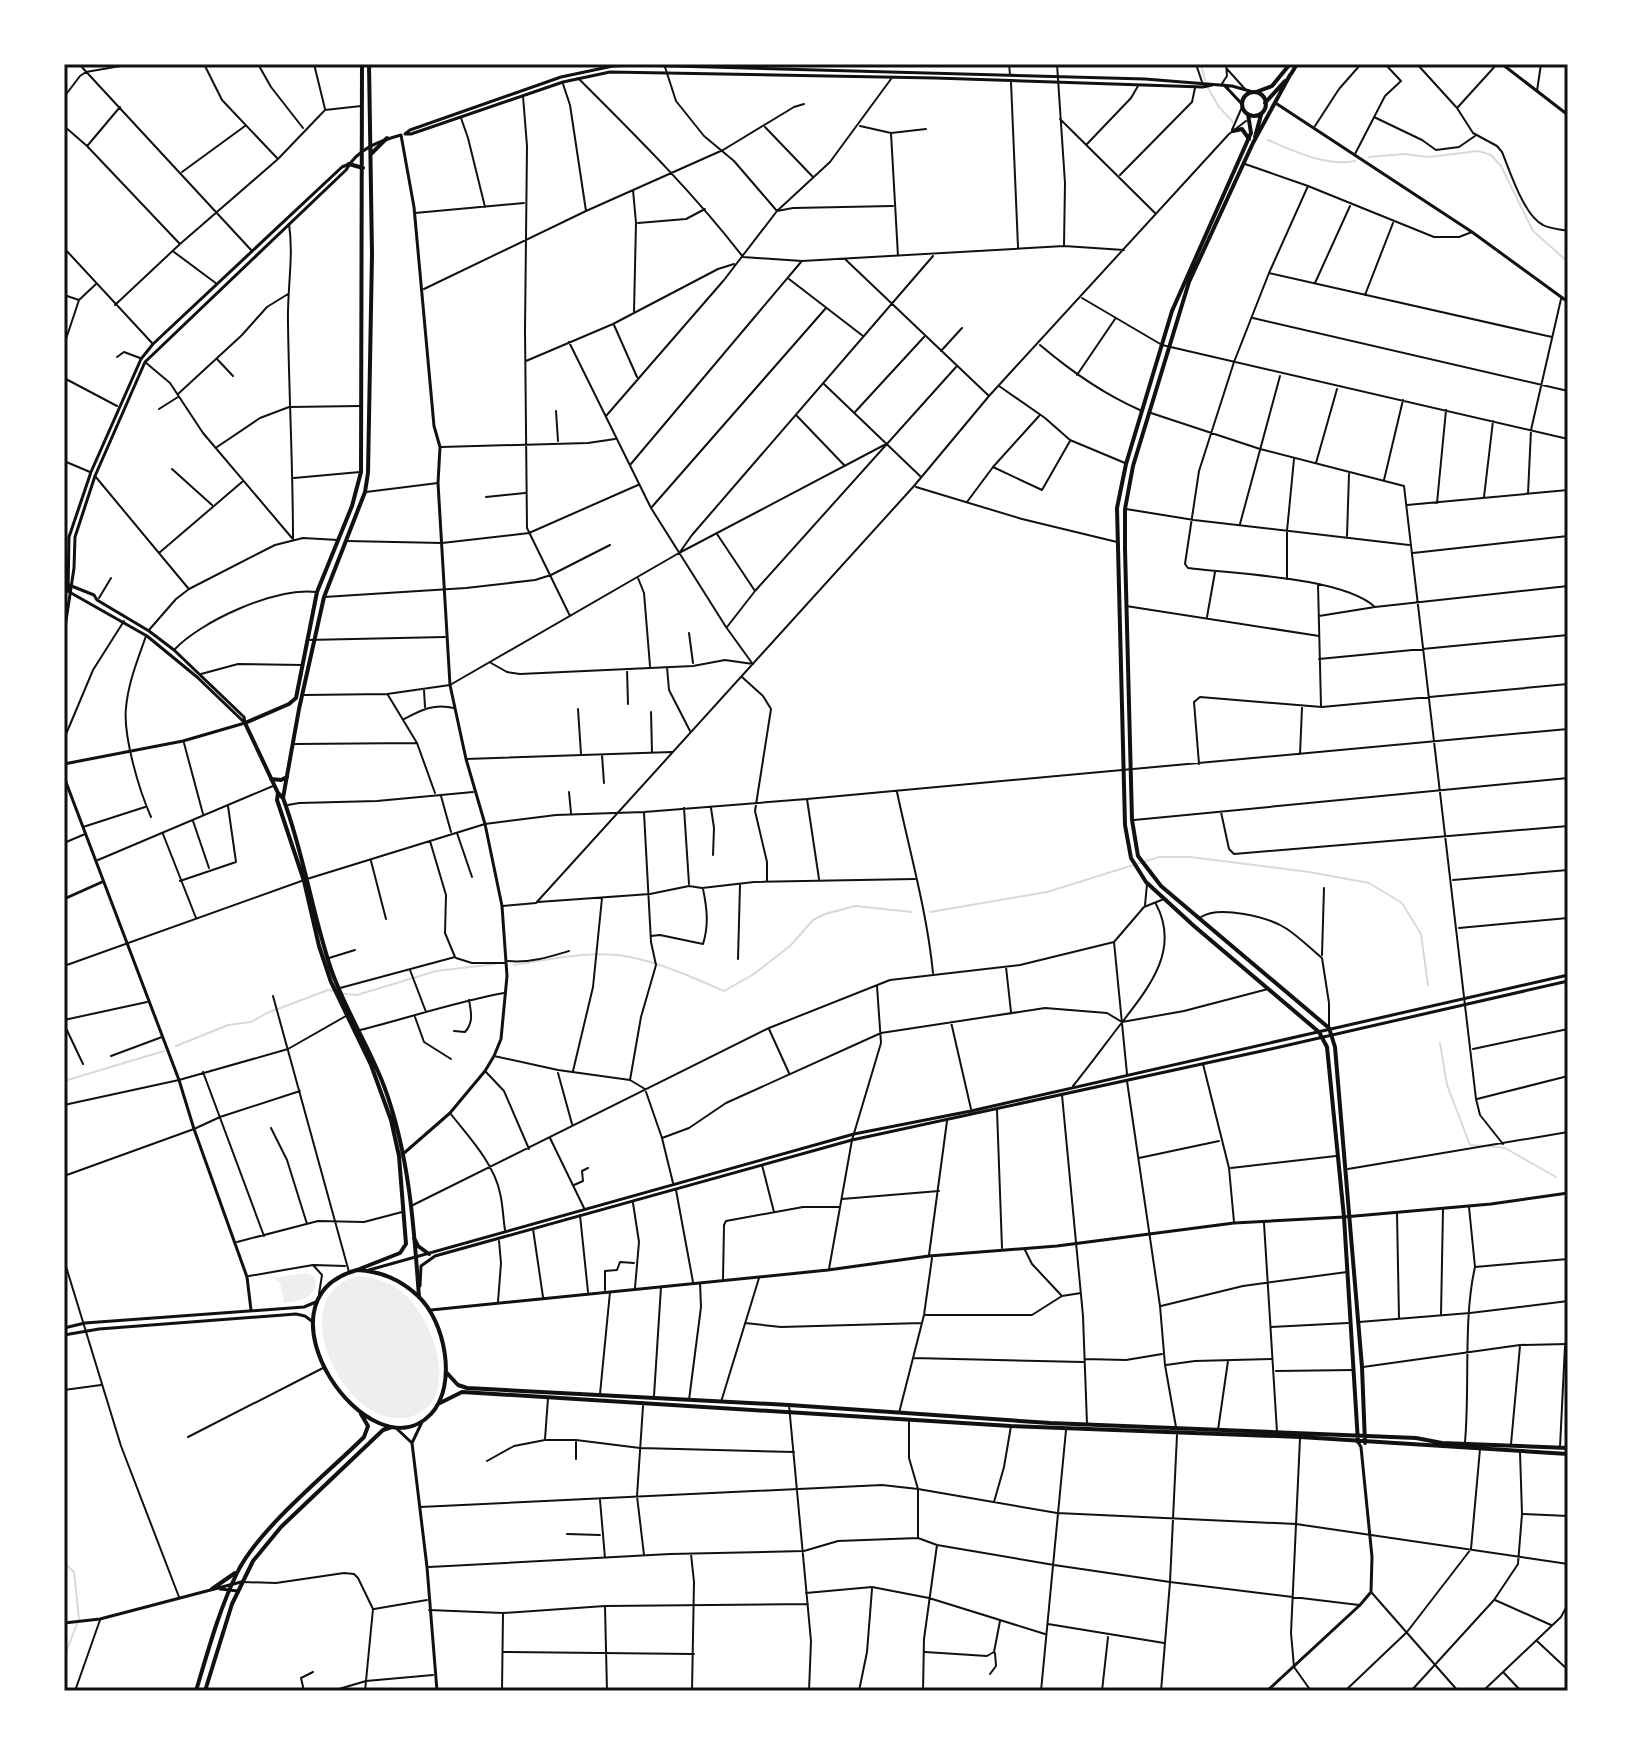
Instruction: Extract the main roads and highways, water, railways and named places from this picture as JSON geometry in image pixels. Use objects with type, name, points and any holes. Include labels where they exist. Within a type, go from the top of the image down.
[{"type":"main road","points":[[362,64],[361,472],[339,540],[317,592],[296,698],[245,723],[274,786],[283,798],[328,959],[384,1085],[410,1206],[419,1294],[441,1336],[446,1360],[445,1388],[438,1404]]},
{"type":"main road","points":[[283,798],[324,597],[365,492],[372,254],[369,64]]},
{"type":"main road","points":[[1290,64],[1272,86],[1245,96],[1242,106],[1250,116],[1252,131],[1248,155],[1189,282],[1126,464],[1117,508],[1124,646],[1125,825],[1131,858],[1146,882],[1321,1035],[1330,1070],[1337,1156],[1358,1322],[1362,1367],[1362,1441]]},
{"type":"main road","points":[[1251,141],[1277,104],[1297,64]]},
{"type":"main road","points":[[1124,646],[1125,509],[1133,466],[1165,346],[1184,281],[1251,141],[1265,103],[1290,75]]},
{"type":"main road","points":[[1254,92],[1262,96],[1265,103]]},
{"type":"main road","points":[[1250,116],[1262,112]]},
{"type":"main road","points":[[1231,133],[1242,129],[1251,141]]},
{"type":"main road","points":[[370,134],[378,139],[387,138],[370,154]]},
{"type":"main road","points":[[349,164],[363,168]]},
{"type":"main road","points":[[363,255],[372,254]]},
{"type":"main road","points":[[1127,770],[1138,856],[1145,867],[1161,886],[1329,1028],[1332,1035],[1345,1170],[1350,1323],[1362,1441]]},
{"type":"main road","points":[[271,779],[288,777]]},
{"type":"main road","points":[[278,793],[277,800],[306,880],[323,959],[380,1087],[401,1154],[404,1248],[400,1253],[332,1280],[319,1294],[313,1322],[324,1367],[345,1399],[375,1421],[394,1427]]},
{"type":"main road","points":[[412,1234],[418,1246],[429,1254]]},
{"type":"main road","points":[[357,1270],[369,1270],[396,1280],[419,1294]]},
{"type":"main road","points":[[446,1372],[458,1385],[467,1388],[1087,1425],[1277,1433],[1362,1441],[1465,1442],[1568,1451]]},
{"type":"main road","points":[[205,1691],[241,1582],[266,1543],[383,1430],[422,1422],[438,1404],[452,1394],[462,1392],[789,1408],[909,1420],[1066,1430],[1300,1437],[1568,1451]]},
{"type":"main road","points":[[196,1691],[237,1572],[275,1523],[364,1437],[368,1426],[360,1412]]},
{"type":"main road","points":[[226,1597],[214,1588],[237,1572]]},
{"type":"waterway","points":[[1201,64],[1205,80]]},
{"type":"waterway","points":[[1208,88],[1233,122]]},
{"type":"waterway","points":[[1268,140],[1322,160],[1355,161]]},
{"type":"waterway","points":[[1369,157],[1404,154],[1429,157],[1478,151],[1491,155],[1501,166],[1533,231],[1568,262]]},
{"type":"waterway","points":[[930,912],[1047,892],[1159,857],[1190,857],[1309,872],[1369,883],[1402,903],[1421,934],[1428,985]]},
{"type":"waterway","points":[[514,965],[612,954],[663,966],[724,991],[754,974],[791,945],[813,920],[825,914],[855,906],[912,912]]},
{"type":"waterway","points":[[344,994],[357,995],[436,971],[496,964]]},
{"type":"waterway","points":[[176,1046],[228,1025],[251,1022],[328,990],[335,992]]},
{"type":"waterway","points":[[1440,1043],[1447,1085],[1470,1145],[1482,1146]]},
{"type":"waterway","points":[[64,1081],[164,1051]]},
{"type":"waterway","points":[[1488,1146],[1505,1148],[1556,1177]]},
{"type":"waterway","points":[[64,1563],[74,1572],[79,1619]]},
{"type":"waterway","points":[[64,1657],[77,1624]]}]
